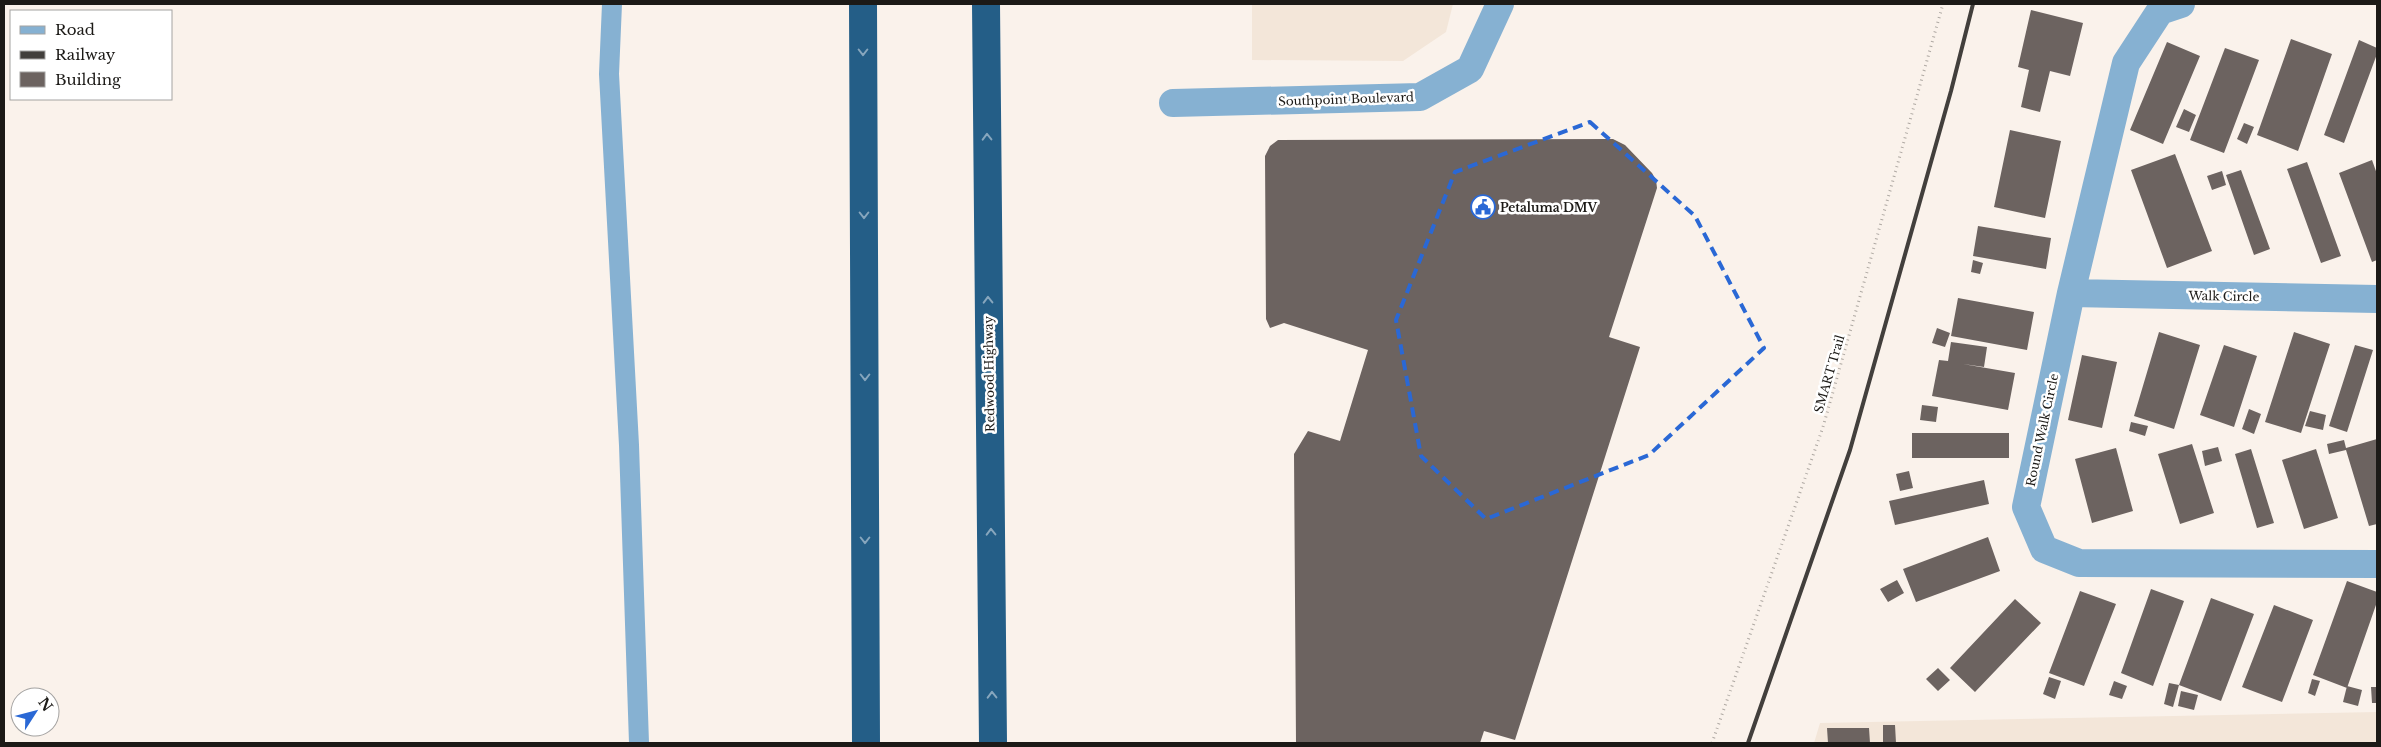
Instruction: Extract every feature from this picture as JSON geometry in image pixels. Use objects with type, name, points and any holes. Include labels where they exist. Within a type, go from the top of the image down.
[{"type":"highway","points":[[863,4],[866,743]]},
{"type":"highway","name":"Redwood Highway","points":[[986,4],[993,743]]},
{"type":"street","name":"Southpoint Boulevard","points":[[1173,103],[1420,96],[1470,68],[1500,4]]},
{"type":"street","name":"Round Walk Circle","points":[[2180,4],[2160,12],[2126,63],[2071,293],[2026,507],[2044,549],[2079,563],[2377,564]]},
{"type":"street","name":"Walk Circle","points":[[2071,293],[2377,299]]},
{"type":"lane","points":[[612,4],[609,74],[629,445],[639,743]]},
{"type":"path","name":"SMART Trail","points":[[1712,743],[1823,427],[1943,4]]},
{"type":"highlighted area","points":[[1590,122],[1695,216],[1764,348],[1649,455],[1486,519],[1421,456],[1396,320],[1455,172]]},
{"type":"shaded area","points":[[1252,4],[1453,4],[1446,32],[1403,61],[1252,60]]},
{"type":"shaded area","points":[[2377,712],[2377,743],[1814,743],[1820,723]]},
{"type":"building","points":[[2031,10],[2083,23],[2070,76],[2050,71],[2040,112],[2021,107],[2029,70],[2018,67]]},
{"type":"building","points":[[2291,39],[2332,54],[2298,151],[2257,135]]},
{"type":"building","points":[[2359,40],[2377,48],[2377,54],[2344,143],[2324,135]]},
{"type":"building","points":[[2167,42],[2200,56],[2163,144],[2130,130]]},
{"type":"building","points":[[2225,48],[2259,60],[2224,153],[2190,140]]},
{"type":"building","points":[[2184,109],[2196,115],[2189,132],[2176,127]]},
{"type":"building","points":[[2244,123],[2254,127],[2247,144],[2237,139]]},
{"type":"building","points":[[2010,130],[2061,141],[2045,218],[1994,207]]},
{"type":"building","points":[[1613,139],[1625,145],[1652,173],[1656,180],[1657,188],[1609,337],[1640,347],[1515,740],[1484,731],[1480,743],[1296,743],[1294,454],[1308,431],[1340,441],[1368,350],[1284,323],[1270,328],[1266,319],[1265,156],[1270,146],[1278,140]]},
{"type":"building","points":[[2175,154],[2212,251],[2167,268],[2131,170]]},
{"type":"building","points":[[2372,160],[2377,174],[2377,260],[2372,262],[2339,173]]},
{"type":"building","points":[[2307,162],[2341,256],[2321,263],[2287,169]]},
{"type":"building","points":[[2241,170],[2270,249],[2254,255],[2226,175]]},
{"type":"building","points":[[2222,171],[2226,185],[2212,190],[2207,176]]},
{"type":"building","points":[[1978,226],[2051,238],[2046,269],[1973,256]]},
{"type":"building","points":[[1973,260],[1983,263],[1980,274],[1971,272]]},
{"type":"building","points":[[1958,298],[2034,312],[2027,350],[1951,336]]},
{"type":"building","points":[[1937,328],[1950,333],[1945,347],[1932,343]]},
{"type":"building","points":[[2159,332],[2200,345],[2174,429],[2134,416]]},
{"type":"building","points":[[2294,332],[2330,344],[2301,433],[2265,422]]},
{"type":"building","points":[[1951,342],[1987,347],[1984,367],[1963,364],[2015,373],[2008,410],[1932,396],[1939,360],[1948,361]]},
{"type":"building","points":[[2224,345],[2257,356],[2234,427],[2200,415]]},
{"type":"building","points":[[2355,345],[2373,350],[2347,432],[2329,426]]},
{"type":"building","points":[[2082,355],[2117,362],[2102,428],[2068,420]]},
{"type":"building","points":[[1922,405],[1938,407],[1936,422],[1920,420]]},
{"type":"building","points":[[2249,409],[2261,414],[2254,434],[2242,429]]},
{"type":"building","points":[[2310,411],[2326,415],[2323,430],[2305,426]]},
{"type":"building","points":[[2131,422],[2148,426],[2145,436],[2129,431]]},
{"type":"building","points":[[1912,433],[2009,433],[2009,458],[1912,458]]},
{"type":"building","points":[[2377,439],[2377,524],[2369,526],[2346,450],[2329,454],[2327,444],[2344,440],[2346,448]]},
{"type":"building","points":[[2192,444],[2214,513],[2180,524],[2158,454]]},
{"type":"building","points":[[2218,447],[2222,461],[2205,466],[2202,451]]},
{"type":"building","points":[[2116,448],[2133,511],[2092,523],[2075,459]]},
{"type":"building","points":[[2251,449],[2274,523],[2257,528],[2235,454]]},
{"type":"building","points":[[2316,449],[2338,518],[2304,529],[2282,460]]},
{"type":"building","points":[[1909,471],[1913,488],[1900,491],[1896,474]]},
{"type":"building","points":[[1984,480],[1989,504],[1895,525],[1889,501]]},
{"type":"building","points":[[1988,537],[2000,571],[1916,602],[1903,569]]},
{"type":"building","points":[[1897,580],[1904,593],[1888,602],[1880,589]]},
{"type":"building","points":[[2347,581],[2377,592],[2377,602],[2347,688],[2313,675]]},
{"type":"building","points":[[2151,589],[2184,601],[2153,686],[2121,673]]},
{"type":"building","points":[[2080,591],[2116,604],[2084,686],[2049,673]]},
{"type":"building","points":[[2211,598],[2254,614],[2221,701],[2179,685]]},
{"type":"building","points":[[2015,599],[2041,623],[1975,692],[1950,668]]},
{"type":"building","points":[[2274,605],[2313,620],[2282,702],[2242,687]]},
{"type":"building","points":[[1938,668],[1950,680],[1938,691],[1926,679]]},
{"type":"building","points":[[2049,677],[2061,681],[2055,699],[2043,694]]},
{"type":"building","points":[[2312,679],[2320,681],[2315,696],[2308,693]]},
{"type":"building","points":[[2114,681],[2127,686],[2122,699],[2109,695]]},
{"type":"building","points":[[2169,683],[2179,685],[2173,707],[2164,704]]},
{"type":"building","points":[[2347,686],[2362,690],[2358,706],[2343,702]]},
{"type":"building","points":[[2371,687],[2377,687],[2377,703],[2372,703]]},
{"type":"building","points":[[2181,691],[2198,695],[2194,710],[2178,706]]},
{"type":"building","points":[[1883,725],[1895,725],[1896,743],[1883,743]]},
{"type":"building","points":[[1827,728],[1869,728],[1870,743],[1828,743]]},
{"type":"railway","points":[[1748,743],[1850,450],[1951,91],[1973,4]]},
{"type":"place","name":"Petaluma DMV","points":[[1483,207]]}]
